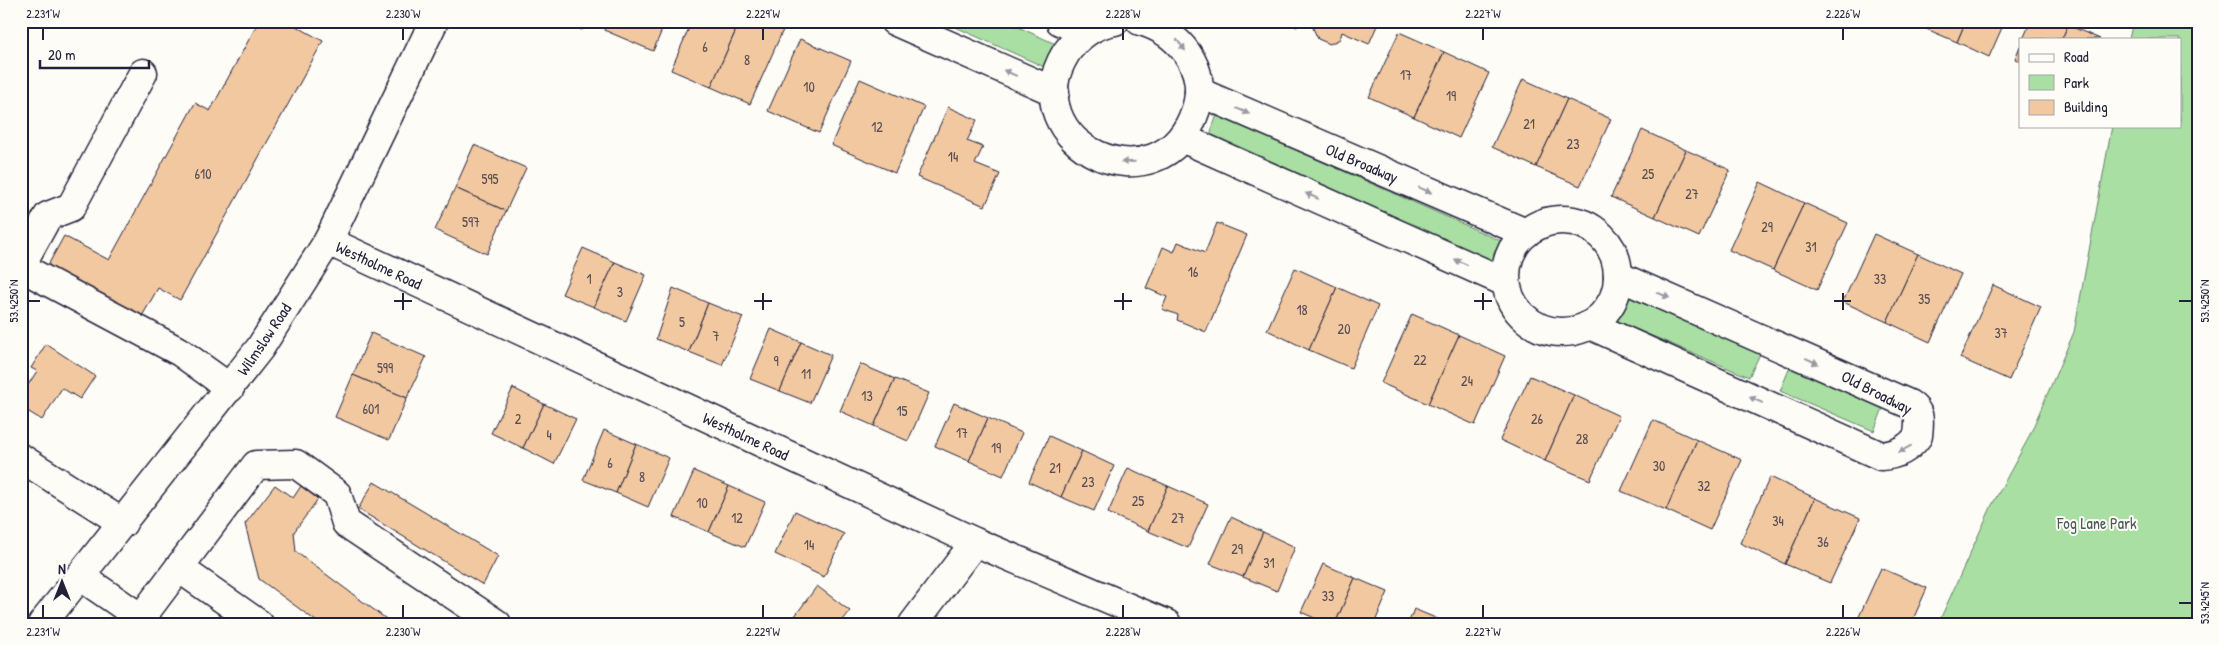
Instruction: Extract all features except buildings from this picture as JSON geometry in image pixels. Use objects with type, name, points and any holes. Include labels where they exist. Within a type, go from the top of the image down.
[{"type":"street","name":"Wilmslow Road","points":[[42,624],[260,348],[328,241],[434,21]]},
{"type":"street","points":[[894,21],[1055,92]]},
{"type":"street","points":[[1060,21],[1086,32]]},
{"type":"street","points":[[1115,21],[1108,22],[1086,32],[1072,45],[1061,61],[1055,92],[1061,121],[1075,141],[1094,155],[1117,162],[1141,162],[1163,153],[1182,138],[1192,122],[1198,104],[1198,92],[1192,60],[1178,40],[1157,26],[1140,21]]},
{"type":"street","points":[[143,72],[71,207],[48,216],[25,258],[28,271],[180,352],[230,388]]},
{"type":"street","name":"Old Broadway","points":[[1198,92],[1526,233]]},
{"type":"street","points":[[1182,138],[1506,282]]},
{"type":"street","points":[[1566,220],[1582,224],[1597,232],[1608,244],[1616,259],[1618,276],[1616,291],[1602,316],[1590,325],[1572,332],[1553,332],[1536,326],[1521,315],[1510,300],[1506,282],[1506,265],[1512,250],[1526,233],[1550,221],[1566,220]]},
{"type":"street","name":"Westholme Road","points":[[328,241],[975,542],[1167,624]]},
{"type":"street","name":"Old Broadway","points":[[1590,325],[1881,456],[1892,455],[1907,448],[1918,436],[1919,416],[1916,409],[1909,404],[1618,276]]},
{"type":"street","points":[[21,458],[122,523]]},
{"type":"street","points":[[80,576],[142,622],[179,568],[256,465],[296,464],[337,494],[346,523],[497,624]]},
{"type":"street","points":[[913,624],[975,542]]},
{"type":"street","points":[[179,568],[259,624]]},
{"type":"green space","points":[[942,21],[1005,21],[1060,46],[1051,70]]},
{"type":"green space","name":"Fog Lane Park","points":[[2133,21],[2198,21],[2198,624],[1938,624],[1992,505],[2028,439],[2074,332],[2112,128],[2182,128],[2182,38],[2129,38]]},
{"type":"green space","points":[[1217,115],[1501,241],[1494,253],[1493,267],[1208,140]]},
{"type":"green space","points":[[1627,296],[1760,354],[1749,377],[1612,319],[1622,307]]},
{"type":"green space","points":[[1790,367],[1883,408],[1874,431],[1780,391]]}]
